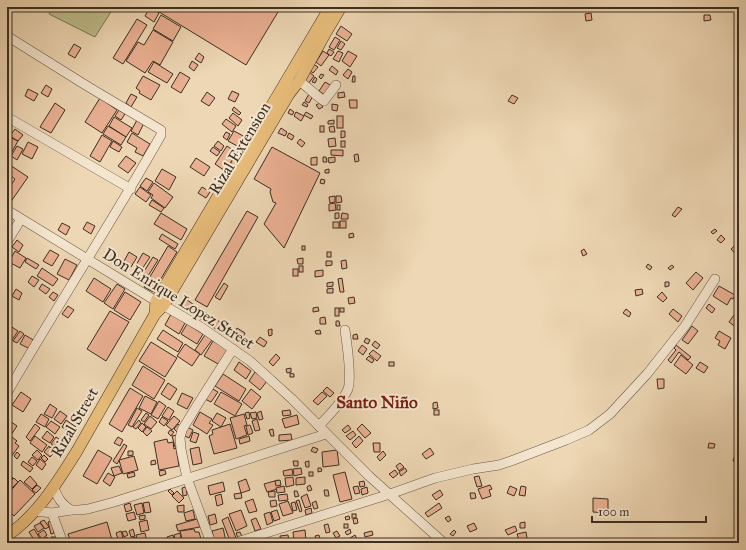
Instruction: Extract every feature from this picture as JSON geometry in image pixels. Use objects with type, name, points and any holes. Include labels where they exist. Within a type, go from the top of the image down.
[{"type":"main road","name":"Rizal Extension","points":[[160,303],[330,7]]},
{"type":"main road","name":"Rizal Extension","points":[[160,303],[266,136],[341,7]]},
{"type":"main road","name":"Rizal Street","points":[[7,536],[35,511],[54,488],[77,451],[160,303]]},
{"type":"street","points":[[7,36],[161,130],[161,135],[131,188],[7,393]]},
{"type":"street","points":[[299,81],[324,101],[336,85]]},
{"type":"street","points":[[7,117],[131,188]]},
{"type":"street","name":"Don Enrique Lopez Street","points":[[7,210],[160,303],[201,326],[250,361],[369,476],[444,543]]},
{"type":"street","points":[[7,242],[20,219]]},
{"type":"street","points":[[234,543],[390,494],[435,478],[512,462],[589,430],[610,414],[647,374],[684,326],[715,279]]},
{"type":"street","points":[[318,426],[342,399],[348,389],[350,380],[346,330]]},
{"type":"street","points":[[210,543],[187,478],[180,438],[182,430],[196,406],[233,349]]},
{"type":"street","points":[[35,511],[52,513],[88,509],[326,434]]},
{"type":"street","points":[[54,488],[58,498],[64,506],[71,510]]},
{"type":"street","points":[[52,513],[63,543]]},
{"type":"green space","points":[[53,7],[114,7],[95,37],[49,14]]},
{"type":"building","points":[[7,7],[14,8],[7,22]]},
{"type":"building","points":[[17,7],[26,7],[24,11]]},
{"type":"building","points":[[150,7],[159,13],[154,22],[145,16]]},
{"type":"building","points":[[151,7],[281,7],[246,65]]},
{"type":"building","points":[[591,13],[592,20],[586,21],[585,14]]},
{"type":"building","points":[[161,15],[181,27],[173,41],[153,29]]},
{"type":"building","points":[[704,15],[710,15],[711,20],[704,21]]},
{"type":"building","points":[[137,19],[147,25],[123,64],[113,58]]},
{"type":"building","points":[[341,26],[352,34],[347,41],[336,34]]},
{"type":"building","points":[[153,30],[173,42],[160,65],[153,61],[145,73],[126,61],[138,42],[144,45]]},
{"type":"building","points":[[335,37],[340,40],[334,50],[329,47]]},
{"type":"building","points":[[341,41],[345,44],[341,50],[337,48]]},
{"type":"building","points":[[74,44],[81,48],[75,58],[68,54]]},
{"type":"building","points":[[329,49],[334,52],[331,56],[327,53]]},
{"type":"building","points":[[323,51],[329,55],[321,66],[316,62]]},
{"type":"building","points":[[338,51],[343,53],[339,62],[333,59]]},
{"type":"building","points":[[348,51],[357,56],[350,67],[342,61]]},
{"type":"building","points":[[199,53],[204,57],[201,63],[195,59]]},
{"type":"building","points":[[192,61],[198,65],[194,71],[189,67]]},
{"type":"building","points":[[154,62],[173,74],[167,83],[148,72]]},
{"type":"building","points":[[313,64],[318,67],[313,73],[309,70]]},
{"type":"building","points":[[332,66],[338,71],[336,75],[329,70]]},
{"type":"building","points":[[348,69],[352,72],[348,79],[343,75]]},
{"type":"building","points":[[180,72],[190,78],[181,93],[171,87]]},
{"type":"building","points":[[309,72],[314,76],[308,84],[303,81]]},
{"type":"building","points":[[321,74],[324,75],[321,79],[319,77]]},
{"type":"building","points":[[143,76],[160,85],[151,100],[139,93],[140,91],[136,88]]},
{"type":"building","points":[[353,76],[355,76],[355,82],[352,82]]},
{"type":"building","points":[[315,77],[317,79],[315,83],[312,82]]},
{"type":"building","points":[[325,82],[332,86],[326,96],[319,91]]},
{"type":"building","points":[[46,85],[52,89],[48,97],[41,93]]},
{"type":"building","points":[[28,89],[38,94],[34,101],[25,96]]},
{"type":"building","points":[[232,91],[239,94],[235,102],[228,99]]},
{"type":"building","points":[[207,92],[215,98],[209,106],[201,101]]},
{"type":"building","points":[[344,92],[345,97],[338,98],[338,93]]},
{"type":"building","points":[[131,94],[137,97],[131,107],[126,103]]},
{"type":"building","points":[[309,94],[313,96],[309,103],[305,101]]},
{"type":"building","points":[[512,95],[518,98],[514,104],[508,101]]},
{"type":"building","points":[[100,98],[117,110],[102,133],[85,122]]},
{"type":"building","points":[[349,100],[357,100],[357,108],[350,108]]},
{"type":"building","points":[[304,102],[308,105],[307,107],[302,105]]},
{"type":"building","points":[[55,103],[65,110],[51,133],[40,127]]},
{"type":"building","points":[[320,103],[323,107],[319,109],[316,105]]},
{"type":"building","points":[[332,104],[338,105],[337,111],[332,110]]},
{"type":"building","points":[[234,107],[241,113],[239,115],[232,110]]},
{"type":"building","points":[[290,109],[294,112],[292,115],[288,113]]},
{"type":"building","points":[[119,110],[125,114],[121,120],[115,116]]},
{"type":"building","points":[[296,112],[304,116],[301,121],[294,116]]},
{"type":"building","points":[[306,112],[313,116],[311,119],[304,115]]},
{"type":"building","points":[[233,113],[242,120],[238,126],[229,118]]},
{"type":"building","points":[[337,116],[343,116],[343,128],[337,128]]},
{"type":"building","points":[[114,117],[132,128],[126,137],[109,126]]},
{"type":"building","points":[[226,119],[236,126],[232,132],[222,124]]},
{"type":"building","points":[[137,120],[144,123],[138,135],[131,131]]},
{"type":"building","points":[[334,120],[334,124],[328,124],[328,121]]},
{"type":"building","points":[[108,126],[126,137],[121,145],[103,134]]},
{"type":"building","points":[[320,126],[324,126],[324,132],[320,132]]},
{"type":"building","points":[[334,126],[335,132],[330,132],[329,127]]},
{"type":"building","points":[[281,128],[287,132],[285,136],[278,133]]},
{"type":"building","points":[[15,129],[23,135],[18,141],[10,136]]},
{"type":"building","points":[[234,131],[245,137],[239,147],[228,141]]},
{"type":"building","points":[[341,131],[345,131],[345,137],[341,138]]},
{"type":"building","points":[[226,132],[230,134],[227,140],[223,137]]},
{"type":"building","points":[[132,133],[150,144],[143,156],[135,152],[137,148],[127,142]]},
{"type":"building","points":[[289,133],[294,136],[292,140],[287,137]]},
{"type":"building","points":[[102,135],[112,141],[100,162],[90,156]]},
{"type":"building","points":[[7,136],[18,141],[9,157],[7,155]]},
{"type":"building","points":[[335,138],[336,146],[329,147],[328,139]]},
{"type":"building","points":[[300,139],[305,143],[302,147],[297,143]]},
{"type":"building","points":[[113,141],[122,147],[119,152],[110,147]]},
{"type":"building","points":[[218,141],[224,146],[221,151],[214,146]]},
{"type":"building","points":[[341,141],[345,141],[345,147],[341,147]]},
{"type":"building","points":[[28,142],[38,147],[32,159],[22,154]]},
{"type":"building","points":[[17,146],[23,149],[17,160],[11,156]]},
{"type":"building","points":[[227,146],[237,153],[225,171],[215,164]]},
{"type":"building","points":[[213,147],[220,152],[217,156],[210,151]]},
{"type":"building","points":[[272,147],[320,173],[284,248],[264,224],[276,203],[273,202],[270,192],[271,189],[254,179]]},
{"type":"building","points":[[331,150],[343,150],[343,156],[331,155]]},
{"type":"building","points":[[358,154],[359,161],[355,162],[354,155]]},
{"type":"building","points":[[126,156],[136,163],[128,173],[118,166]]},
{"type":"building","points":[[317,157],[317,165],[311,165],[311,158]]},
{"type":"building","points":[[323,157],[326,157],[327,162],[323,162]]},
{"type":"building","points":[[335,157],[335,162],[329,163],[328,158]]},
{"type":"building","points":[[196,158],[210,167],[204,176],[190,167]]},
{"type":"building","points":[[7,163],[28,177],[10,203],[7,201],[7,191],[15,179],[7,173]]},
{"type":"building","points":[[162,169],[176,177],[169,190],[155,181]]},
{"type":"building","points":[[329,169],[329,173],[325,173],[325,170]]},
{"type":"building","points":[[146,178],[153,182],[147,191],[140,186]]},
{"type":"building","points":[[321,179],[325,180],[324,184],[320,183]]},
{"type":"building","points":[[154,183],[173,197],[165,208],[151,198],[153,195],[148,192]]},
{"type":"building","points":[[140,187],[151,195],[146,202],[135,194]]},
{"type":"building","points":[[202,187],[210,192],[206,198],[198,193]]},
{"type":"building","points":[[335,196],[335,202],[330,203],[329,197]]},
{"type":"building","points":[[336,196],[341,196],[342,202],[336,203]]},
{"type":"building","points":[[152,200],[164,208],[161,212],[149,205]]},
{"type":"building","points":[[335,203],[336,210],[329,211],[329,204]]},
{"type":"building","points":[[337,205],[340,205],[340,210],[337,210]]},
{"type":"building","points":[[678,207],[682,209],[675,217],[672,215]]},
{"type":"building","points":[[247,211],[258,217],[207,307],[195,300]]},
{"type":"building","points":[[161,213],[187,229],[181,240],[154,224]]},
{"type":"building","points":[[335,213],[339,213],[339,218],[335,219]]},
{"type":"building","points":[[342,213],[348,214],[348,219],[341,219]]},
{"type":"building","points":[[340,221],[346,221],[346,228],[340,228]]},
{"type":"building","points":[[87,222],[95,226],[91,234],[83,229]]},
{"type":"building","points":[[333,222],[339,222],[339,228],[333,228]]},
{"type":"building","points":[[62,223],[70,227],[66,235],[58,230]]},
{"type":"building","points":[[715,229],[717,231],[713,234],[711,232]]},
{"type":"building","points":[[353,233],[354,237],[349,238],[349,234]]},
{"type":"building","points":[[162,234],[178,244],[175,249],[159,239]]},
{"type":"building","points":[[721,235],[725,239],[721,243],[717,240]]},
{"type":"building","points":[[737,235],[739,236],[738,241],[735,238]]},
{"type":"building","points":[[17,240],[23,245],[19,252],[12,247]]},
{"type":"building","points":[[738,243],[739,245],[739,258],[731,249]]},
{"type":"building","points":[[168,246],[177,252],[153,292],[144,287]]},
{"type":"building","points":[[302,246],[305,246],[305,250],[302,250]]},
{"type":"building","points":[[584,249],[587,254],[583,256],[581,251]]},
{"type":"building","points":[[50,250],[59,255],[52,266],[43,261]]},
{"type":"building","points":[[15,251],[26,258],[20,268],[9,262]]},
{"type":"building","points":[[129,252],[137,257],[131,267],[123,263]]},
{"type":"building","points":[[327,252],[331,252],[331,257],[327,257]]},
{"type":"building","points":[[143,253],[150,257],[142,269],[136,265]]},
{"type":"building","points":[[153,257],[158,260],[148,276],[143,273]]},
{"type":"building","points":[[27,258],[39,265],[36,269],[25,262]]},
{"type":"building","points":[[303,258],[303,264],[298,264],[297,259]]},
{"type":"building","points":[[65,259],[77,265],[69,280],[57,274]]},
{"type":"building","points":[[346,260],[347,268],[342,269],[341,261]]},
{"type":"building","points":[[326,261],[332,261],[332,265],[326,266]]},
{"type":"building","points":[[648,264],[652,267],[650,270],[646,267]]},
{"type":"building","points":[[672,265],[674,267],[670,270],[668,268]]},
{"type":"building","points":[[299,266],[303,266],[303,272],[299,272]]},
{"type":"building","points":[[42,268],[58,279],[53,286],[37,276]]},
{"type":"building","points":[[293,269],[298,269],[298,276],[293,276]]},
{"type":"building","points":[[323,270],[323,276],[315,277],[315,271]]},
{"type":"building","points":[[696,272],[703,278],[693,290],[686,283]]},
{"type":"building","points":[[32,276],[39,280],[34,287],[28,282]]},
{"type":"building","points":[[94,278],[111,289],[103,302],[86,291]]},
{"type":"building","points":[[342,278],[344,292],[340,292],[338,279]]},
{"type":"building","points":[[333,282],[333,286],[327,287],[327,283]]},
{"type":"building","points":[[665,282],[669,282],[669,286],[665,287]]},
{"type":"building","points":[[224,283],[228,286],[220,300],[215,297]]},
{"type":"building","points":[[42,284],[50,289],[46,294],[39,289]]},
{"type":"building","points":[[117,284],[125,289],[113,309],[104,303]]},
{"type":"building","points":[[719,286],[735,295],[733,299],[731,298],[727,305],[713,296]]},
{"type":"building","points":[[333,288],[333,293],[327,293],[327,289]]},
{"type":"building","points":[[16,289],[22,293],[19,300],[12,296]]},
{"type":"building","points":[[642,289],[643,294],[636,296],[635,290]]},
{"type":"building","points":[[53,292],[58,295],[54,301],[49,297]]},
{"type":"building","points":[[125,292],[141,302],[130,320],[114,310]]},
{"type":"building","points":[[662,292],[667,298],[663,302],[657,297]]},
{"type":"building","points":[[354,297],[355,303],[349,304],[348,298]]},
{"type":"building","points":[[184,298],[223,324],[219,331],[179,305]]},
{"type":"building","points":[[709,304],[715,309],[712,313],[706,308]]},
{"type":"building","points":[[68,306],[74,310],[68,318],[62,314]]},
{"type":"building","points":[[318,307],[319,311],[313,312],[313,308]]},
{"type":"building","points":[[335,308],[339,308],[339,316],[335,316]]},
{"type":"building","points":[[340,308],[344,308],[344,312],[340,312]]},
{"type":"building","points":[[626,309],[631,313],[629,317],[623,313]]},
{"type":"building","points":[[673,309],[682,316],[678,322],[669,314]]},
{"type":"building","points":[[110,311],[129,322],[106,361],[87,349]]},
{"type":"building","points":[[171,314],[185,323],[179,334],[165,325]]},
{"type":"building","points":[[734,315],[739,319],[739,326],[737,328],[729,322]]},
{"type":"building","points":[[325,317],[326,324],[320,324],[320,318]]},
{"type":"building","points":[[336,321],[339,321],[340,326],[336,326]]},
{"type":"building","points":[[7,324],[18,331],[10,343],[7,340]]},
{"type":"building","points":[[187,324],[203,334],[197,344],[181,334]]},
{"type":"building","points":[[692,326],[698,331],[688,344],[682,340]]},
{"type":"building","points":[[237,328],[245,333],[242,339],[234,334]]},
{"type":"building","points":[[272,329],[272,335],[269,336],[268,330]]},
{"type":"building","points":[[163,330],[183,343],[178,352],[157,339]]},
{"type":"building","points":[[320,330],[321,334],[316,334],[315,331]]},
{"type":"building","points":[[20,331],[24,334],[17,343],[13,341]]},
{"type":"building","points":[[719,331],[731,338],[725,349],[718,345],[720,341],[715,338]]},
{"type":"building","points":[[357,334],[358,339],[353,339],[353,335]]},
{"type":"building","points":[[25,335],[35,341],[30,349],[20,344]]},
{"type":"building","points":[[205,335],[212,340],[201,355],[195,350]]},
{"type":"building","points":[[260,337],[267,342],[264,347],[256,342]]},
{"type":"building","points":[[366,338],[370,340],[368,344],[364,342]]},
{"type":"building","points":[[213,341],[228,350],[220,365],[204,356]]},
{"type":"building","points":[[375,341],[380,345],[377,349],[372,345]]},
{"type":"building","points":[[151,342],[177,358],[165,377],[139,361]]},
{"type":"building","points":[[185,344],[200,354],[192,366],[177,356]]},
{"type":"building","points":[[362,345],[367,349],[363,355],[358,351]]},
{"type":"building","points":[[676,345],[691,357],[688,360],[679,352],[671,363],[668,360],[676,350],[674,348]]},
{"type":"building","points":[[373,350],[381,356],[377,361],[369,354]]},
{"type":"building","points":[[276,354],[280,358],[273,366],[269,362]]},
{"type":"building","points":[[681,355],[693,365],[686,374],[674,365]]},
{"type":"building","points":[[369,356],[374,360],[372,363],[366,359]]},
{"type":"building","points":[[239,362],[251,371],[246,379],[234,370]]},
{"type":"building","points":[[389,362],[394,362],[394,366],[389,366]]},
{"type":"building","points":[[700,362],[708,367],[704,373],[696,368]]},
{"type":"building","points":[[143,366],[165,380],[154,399],[132,385]]},
{"type":"building","points":[[291,368],[291,372],[287,373],[286,369]]},
{"type":"building","points":[[255,372],[267,381],[260,390],[249,381]]},
{"type":"building","points":[[290,373],[294,374],[294,377],[290,377]]},
{"type":"building","points":[[223,374],[246,389],[239,401],[215,386]]},
{"type":"building","points":[[657,379],[664,379],[664,388],[658,389]]},
{"type":"building","points":[[168,383],[177,389],[170,400],[161,394]]},
{"type":"building","points":[[327,387],[334,393],[330,397],[323,391]]},
{"type":"building","points":[[130,388],[143,396],[122,432],[109,424]]},
{"type":"building","points":[[211,388],[218,392],[211,402],[205,399]]},
{"type":"building","points":[[251,389],[261,397],[252,409],[242,401]]},
{"type":"building","points":[[21,392],[31,399],[23,412],[12,405]]},
{"type":"building","points":[[221,392],[242,404],[235,416],[214,404]]},
{"type":"building","points":[[322,392],[327,396],[318,405],[313,401]]},
{"type":"building","points":[[182,393],[193,398],[187,409],[177,404]]},
{"type":"building","points":[[145,396],[157,402],[151,414],[139,408]]},
{"type":"building","points":[[159,401],[166,406],[158,419],[151,415]]},
{"type":"building","points":[[437,402],[438,408],[433,409],[433,403]]},
{"type":"building","points":[[50,404],[57,409],[52,418],[44,414]]},
{"type":"building","points":[[168,407],[174,411],[169,420],[162,416]]},
{"type":"building","points":[[137,408],[142,411],[132,427],[128,425]]},
{"type":"building","points":[[290,410],[291,415],[283,416],[282,411]]},
{"type":"building","points":[[434,410],[439,410],[439,415],[434,415]]},
{"type":"building","points":[[60,411],[67,416],[61,424],[54,419]]},
{"type":"building","points":[[261,411],[263,419],[259,420],[257,413]]},
{"type":"building","points":[[200,412],[212,419],[209,423],[213,425],[207,434],[193,425]]},
{"type":"building","points":[[249,412],[250,418],[247,419],[245,413]]},
{"type":"building","points":[[256,412],[257,418],[252,419],[250,413]]},
{"type":"building","points":[[146,413],[149,415],[144,422],[141,420]]},
{"type":"building","points":[[217,413],[226,418],[221,427],[212,421]]},
{"type":"building","points":[[41,414],[49,419],[45,427],[36,422]]},
{"type":"building","points":[[244,414],[247,425],[244,426],[247,435],[236,439],[230,418]]},
{"type":"building","points":[[297,415],[299,424],[285,428],[282,419]]},
{"type":"building","points":[[150,416],[157,422],[151,429],[144,424]]},
{"type":"building","points":[[174,416],[180,421],[172,430],[166,425]]},
{"type":"building","points":[[162,417],[168,421],[164,426],[159,422]]},
{"type":"building","points":[[7,419],[17,426],[11,435],[7,432]]},
{"type":"building","points":[[257,419],[260,430],[255,431],[252,421]]},
{"type":"building","points":[[66,420],[76,427],[72,433],[62,427]]},
{"type":"building","points":[[139,420],[141,423],[136,429],[133,427]]},
{"type":"building","points":[[51,421],[60,427],[55,434],[46,427]]},
{"type":"building","points":[[142,423],[146,427],[142,432],[138,428]]},
{"type":"building","points":[[35,424],[40,428],[30,441],[26,437]]},
{"type":"building","points":[[178,424],[181,427],[177,432],[174,429]]},
{"type":"building","points":[[230,424],[237,448],[214,454],[209,436],[213,434],[212,430]]},
{"type":"building","points":[[362,424],[371,433],[365,438],[357,429]]},
{"type":"building","points":[[250,425],[253,433],[248,435],[246,426]]},
{"type":"building","points":[[348,425],[351,429],[345,433],[342,430]]},
{"type":"building","points":[[147,427],[152,431],[147,436],[143,432]]},
{"type":"building","points":[[187,427],[193,430],[189,438],[183,435]]},
{"type":"building","points":[[273,429],[274,436],[271,436],[269,430]]},
{"type":"building","points":[[170,430],[174,432],[171,436],[168,433]]},
{"type":"building","points":[[47,431],[54,437],[50,443],[42,438]]},
{"type":"building","points":[[353,431],[356,435],[350,440],[346,436]]},
{"type":"building","points":[[193,432],[199,434],[196,443],[190,441]]},
{"type":"building","points":[[291,434],[292,440],[279,441],[279,435]]},
{"type":"building","points":[[177,435],[179,447],[175,447],[172,436]]},
{"type":"building","points":[[35,436],[47,445],[42,452],[30,443]]},
{"type":"building","points":[[249,436],[250,441],[240,444],[239,439]]},
{"type":"building","points":[[359,436],[363,441],[356,448],[352,443]]},
{"type":"building","points":[[12,437],[17,441],[15,443],[19,446],[11,457],[7,453],[7,443]]},
{"type":"building","points":[[56,437],[59,439],[54,446],[51,444]]},
{"type":"building","points":[[118,437],[123,440],[120,446],[114,443]]},
{"type":"building","points":[[167,439],[168,443],[173,442],[174,449],[176,448],[179,466],[159,470],[154,442]]},
{"type":"building","points":[[373,443],[380,443],[380,452],[374,452]]},
{"type":"building","points":[[709,443],[715,444],[714,448],[708,448]]},
{"type":"building","points":[[124,444],[127,446],[117,464],[113,461]]},
{"type":"building","points":[[49,446],[50,448],[51,447],[56,450],[50,457],[44,452]]},
{"type":"building","points":[[199,447],[202,463],[193,465],[190,449]]},
{"type":"building","points":[[313,447],[318,449],[316,453],[311,451]]},
{"type":"building","points":[[430,448],[434,454],[426,459],[422,454]]},
{"type":"building","points":[[37,450],[42,455],[38,460],[32,455]]},
{"type":"building","points":[[98,450],[112,458],[97,484],[83,476]]},
{"type":"building","points":[[337,450],[339,465],[323,467],[322,452]]},
{"type":"building","points":[[128,451],[133,451],[133,455],[128,456]]},
{"type":"building","points":[[383,451],[386,455],[380,461],[377,457]]},
{"type":"building","points":[[17,452],[20,455],[17,459],[14,456]]},
{"type":"building","points":[[44,455],[48,459],[45,462],[41,458]]},
{"type":"building","points":[[134,456],[138,470],[123,474],[119,460]]},
{"type":"building","points":[[32,457],[37,461],[33,466],[28,462]]},
{"type":"building","points":[[734,457],[739,458],[739,461],[733,461]]},
{"type":"building","points":[[40,459],[46,464],[42,470],[36,465]]},
{"type":"building","points":[[155,460],[156,464],[151,465],[151,461]]},
{"type":"building","points":[[23,461],[33,468],[30,472],[21,465]]},
{"type":"building","points":[[293,461],[298,461],[298,466],[294,466]]},
{"type":"building","points":[[309,461],[309,467],[306,467],[305,462]]},
{"type":"building","points":[[400,463],[404,467],[399,471],[396,466]]},
{"type":"building","points":[[736,465],[739,465],[739,471],[736,471]]},
{"type":"building","points":[[119,466],[122,473],[114,476],[111,468]]},
{"type":"building","points":[[301,468],[302,474],[294,476],[293,469]]},
{"type":"building","points":[[318,468],[321,468],[322,471],[318,472]]},
{"type":"building","points":[[405,468],[407,471],[401,476],[399,472]]},
{"type":"building","points":[[292,469],[293,475],[284,476],[283,471]]},
{"type":"building","points":[[165,470],[166,474],[160,476],[159,471]]},
{"type":"building","points":[[395,470],[398,474],[393,478],[389,474]]},
{"type":"building","points":[[134,472],[135,476],[128,478],[127,474]]},
{"type":"building","points":[[309,472],[313,472],[313,476],[309,476]]},
{"type":"building","points":[[345,472],[352,499],[340,502],[333,475]]},
{"type":"building","points":[[108,473],[115,477],[110,486],[103,481]]},
{"type":"building","points":[[10,476],[13,478],[7,484],[7,479]]},
{"type":"building","points":[[30,476],[37,484],[32,489],[24,482]]},
{"type":"building","points":[[479,476],[482,486],[477,487],[474,477]]},
{"type":"building","points":[[293,477],[294,485],[286,487],[285,478]]},
{"type":"building","points":[[305,477],[305,484],[296,485],[296,478]]},
{"type":"building","points":[[14,478],[18,482],[11,489],[7,485]]},
{"type":"building","points":[[246,479],[250,490],[241,493],[238,482]]},
{"type":"building","points":[[20,480],[35,494],[14,516],[7,509],[7,495]]},
{"type":"building","points":[[278,480],[281,488],[267,492],[264,484]]},
{"type":"building","points":[[280,480],[281,485],[276,486],[275,481]]},
{"type":"building","points":[[364,481],[365,486],[360,487],[359,482]]},
{"type":"building","points":[[223,482],[225,491],[210,495],[208,486]]},
{"type":"building","points":[[37,485],[41,488],[36,493],[32,490]]},
{"type":"building","points":[[310,485],[312,490],[308,491],[307,487]]},
{"type":"building","points":[[490,485],[492,489],[489,490],[491,496],[482,499],[478,489]]},
{"type":"building","points":[[284,486],[285,492],[277,493],[276,488]]},
{"type":"building","points":[[358,486],[360,493],[355,494],[353,487]]},
{"type":"building","points":[[510,486],[517,489],[514,496],[507,493]]},
{"type":"building","points":[[521,486],[526,487],[525,496],[519,495]]},
{"type":"building","points":[[186,487],[187,495],[183,496],[182,488]]},
{"type":"building","points":[[367,487],[368,493],[362,495],[361,489]]},
{"type":"building","points":[[170,489],[174,493],[172,495],[168,491]]},
{"type":"building","points":[[324,490],[328,490],[329,496],[325,496]]},
{"type":"building","points":[[440,490],[443,495],[436,500],[432,495]]},
{"type":"building","points":[[177,491],[184,498],[179,503],[172,496]]},
{"type":"building","points":[[275,491],[275,497],[269,497],[268,492]]},
{"type":"building","points":[[294,491],[297,491],[299,496],[295,497]]},
{"type":"building","points":[[241,493],[242,498],[235,499],[234,494]]},
{"type":"building","points":[[470,493],[475,493],[476,498],[471,499]]},
{"type":"building","points":[[221,494],[223,504],[217,506],[215,496]]},
{"type":"building","points":[[287,494],[288,500],[279,501],[278,495]]},
{"type":"building","points":[[307,494],[311,506],[305,508],[301,497]]},
{"type":"building","points":[[593,498],[608,499],[608,513],[593,512]]},
{"type":"building","points":[[253,499],[257,511],[249,513],[245,502]]},
{"type":"building","points":[[276,500],[277,506],[271,507],[270,501]]},
{"type":"building","points":[[299,500],[302,511],[300,512],[296,501]]},
{"type":"building","points":[[288,501],[293,513],[283,516],[279,504]]},
{"type":"building","points":[[316,501],[318,508],[314,509],[312,503]]},
{"type":"building","points":[[149,502],[151,512],[145,513],[143,503]]},
{"type":"building","points":[[295,502],[297,510],[293,511],[291,503]]},
{"type":"building","points":[[130,503],[132,510],[126,512],[124,505]]},
{"type":"building","points":[[142,503],[144,513],[137,515],[134,505]]},
{"type":"building","points":[[439,503],[442,508],[428,517],[425,513]]},
{"type":"building","points":[[184,505],[184,512],[178,512],[177,506]]},
{"type":"building","points":[[311,508],[312,513],[306,515],[305,510]]},
{"type":"building","points":[[193,510],[195,519],[186,521],[184,513]]},
{"type":"building","points":[[241,510],[247,526],[236,531],[229,514]]},
{"type":"building","points":[[277,510],[280,519],[274,521],[271,512]]},
{"type":"building","points":[[134,512],[136,519],[128,521],[126,514]]},
{"type":"building","points":[[270,512],[273,522],[267,525],[264,514]]},
{"type":"building","points":[[215,514],[217,523],[210,525],[208,516]]},
{"type":"building","points":[[352,514],[356,514],[356,518],[352,518]]},
{"type":"building","points":[[145,515],[145,519],[140,520],[139,516]]},
{"type":"building","points":[[349,516],[350,519],[346,520],[345,517]]},
{"type":"building","points":[[449,516],[451,520],[448,522],[445,518]]},
{"type":"building","points":[[228,517],[236,538],[230,541],[222,520]]},
{"type":"building","points":[[256,518],[261,529],[255,531],[251,520]]},
{"type":"building","points":[[357,518],[358,523],[354,524],[353,519]]},
{"type":"building","points":[[197,519],[200,527],[178,531],[176,525]]},
{"type":"building","points":[[44,520],[49,527],[45,529],[40,522]]},
{"type":"building","points":[[147,520],[149,530],[141,532],[139,522]]},
{"type":"building","points":[[52,521],[54,533],[51,534],[48,522]]},
{"type":"building","points":[[107,522],[112,540],[103,543],[71,543],[68,534]]},
{"type":"building","points":[[525,522],[525,528],[520,528],[520,523]]},
{"type":"building","points":[[40,523],[44,528],[38,532],[34,526]]},
{"type":"building","points":[[474,523],[477,529],[470,532],[467,526]]},
{"type":"building","points":[[328,524],[330,532],[326,533],[324,525]]},
{"type":"building","points":[[344,524],[348,524],[348,528],[344,528]]},
{"type":"building","points":[[515,526],[517,531],[508,535],[505,530]]},
{"type":"building","points":[[223,528],[226,541],[215,543],[212,531]]},
{"type":"building","points":[[34,529],[43,543],[36,543],[29,532]]},
{"type":"building","points":[[133,529],[135,536],[131,537],[129,531]]},
{"type":"building","points":[[194,529],[195,532],[199,532],[202,543],[183,543],[180,531]]},
{"type":"building","points":[[350,529],[351,533],[347,535],[345,532]]},
{"type":"building","points":[[44,530],[47,535],[42,539],[38,534]]},
{"type":"building","points":[[305,530],[306,540],[294,542],[293,532]]},
{"type":"building","points":[[454,530],[456,532],[453,536],[450,534]]},
{"type":"building","points":[[121,531],[123,538],[118,539],[116,533]]},
{"type":"building","points":[[126,531],[128,535],[124,537],[122,532]]},
{"type":"building","points":[[337,531],[340,536],[336,538],[333,533]]},
{"type":"building","points":[[372,531],[373,535],[365,537],[364,533]]},
{"type":"building","points":[[240,532],[242,537],[238,538],[236,533]]},
{"type":"building","points":[[526,532],[527,538],[519,540],[517,534]]},
{"type":"building","points":[[145,533],[147,542],[138,543],[136,535]]},
{"type":"building","points":[[180,533],[182,543],[176,543],[174,535]]},
{"type":"building","points":[[173,535],[175,543],[169,543],[167,537]]},
{"type":"building","points":[[288,535],[289,541],[281,543],[280,536]]},
{"type":"building","points":[[319,535],[320,539],[316,540],[315,536]]},
{"type":"building","points":[[355,535],[357,539],[352,542],[350,538]]},
{"type":"building","points":[[47,537],[51,543],[44,543],[42,540]]},
{"type":"building","points":[[51,537],[56,537],[57,543],[52,543]]},
{"type":"building","points":[[135,537],[137,543],[131,543],[130,539]]},
{"type":"building","points":[[126,539],[127,542],[121,543],[120,540]]},
{"type":"district","name":"Santo Niño","points":[[377,402]]}]
